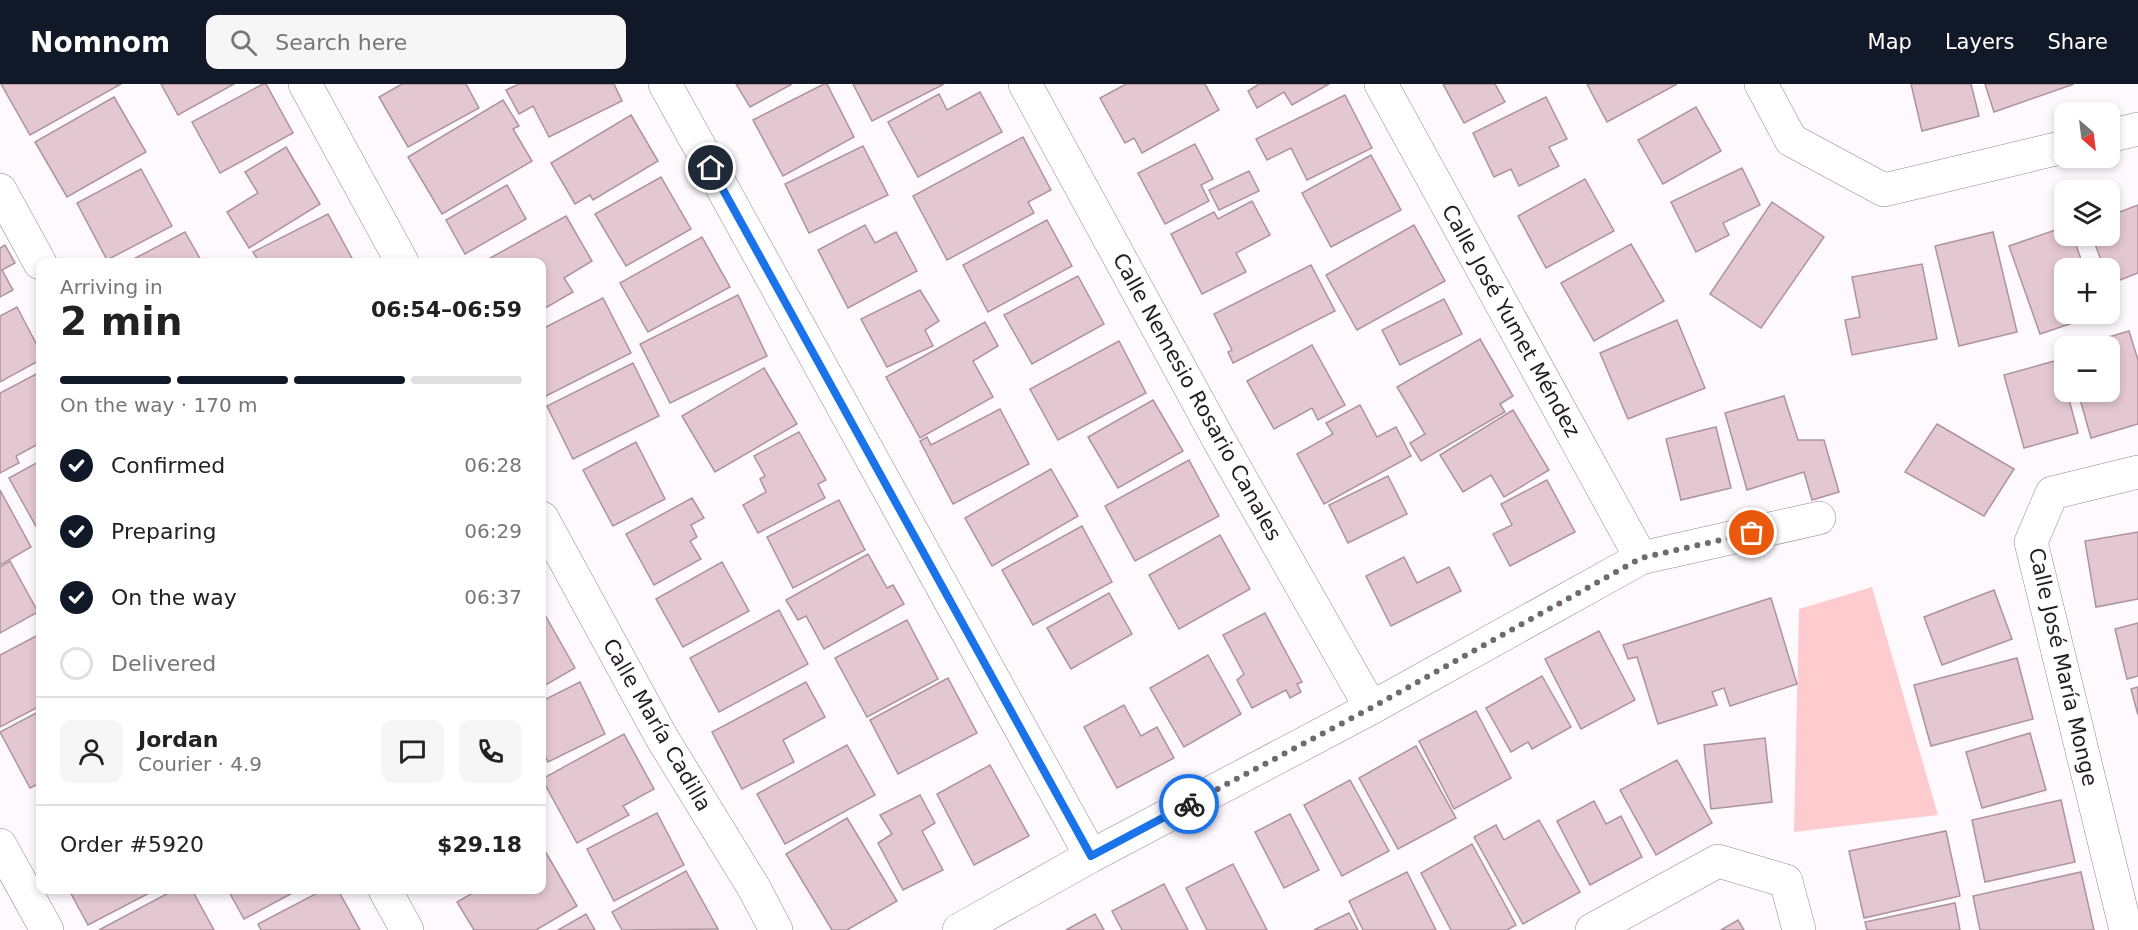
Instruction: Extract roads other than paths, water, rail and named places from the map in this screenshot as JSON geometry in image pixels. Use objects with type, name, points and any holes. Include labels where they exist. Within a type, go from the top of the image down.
[{"type":"street","points":[[305,84],[400,258]]},
{"type":"street","points":[[665,84],[1091,856]]},
{"type":"street","name":"Calle Nemesio Rosario Canales","points":[[1025,84],[1214,432],[1371,708]]},
{"type":"street","name":"Calle José Yumet Méndez","points":[[1381,84],[1641,558]]},
{"type":"street","points":[[1761,84],[1791,140],[1884,190],[2054,149]]},
{"type":"street","points":[[2120,133],[2138,129]]},
{"type":"street","points":[[0,190],[37,258]]},
{"type":"street","name":"Calle José María Monge","points":[[2126,930],[2031,542],[2052,493],[2138,472]]},
{"type":"street","points":[[959,930],[1091,856],[1371,708],[1641,558],[1819,518]]},
{"type":"street","name":"Calle María Cadilla","points":[[546,525],[662,738],[754,888],[776,930]]},
{"type":"street","points":[[0,845],[46,930]]},
{"type":"street","points":[[1592,930],[1718,861],[1786,881],[1799,930]]},
{"type":"street","points":[[387,894],[407,930]]}]
